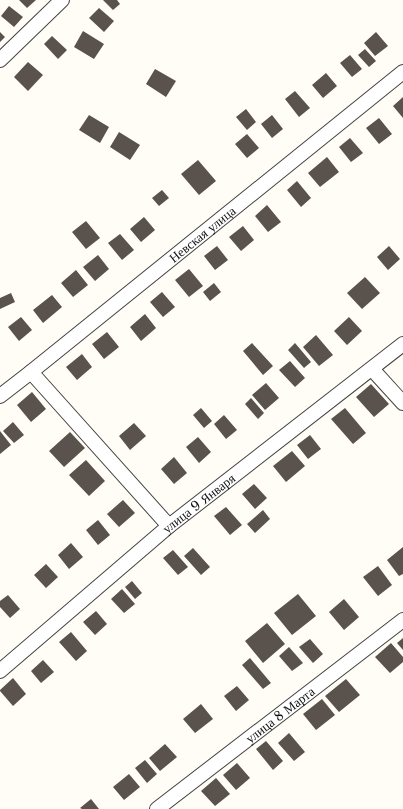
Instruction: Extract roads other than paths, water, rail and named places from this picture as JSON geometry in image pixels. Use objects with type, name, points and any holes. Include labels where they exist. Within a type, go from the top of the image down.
[{"type":"street","points":[[0,60],[62,0]]},
{"type":"street","name":"Невская улица","points":[[0,396],[32,372],[403,72]]},
{"type":"street","name":"улица 9 Января","points":[[0,671],[169,526],[403,344]]},
{"type":"street","points":[[372,369],[403,403]]},
{"type":"street","points":[[32,372],[169,526]]},
{"type":"street","name":"улица 8 Марта","points":[[157,809],[403,620]]}]
